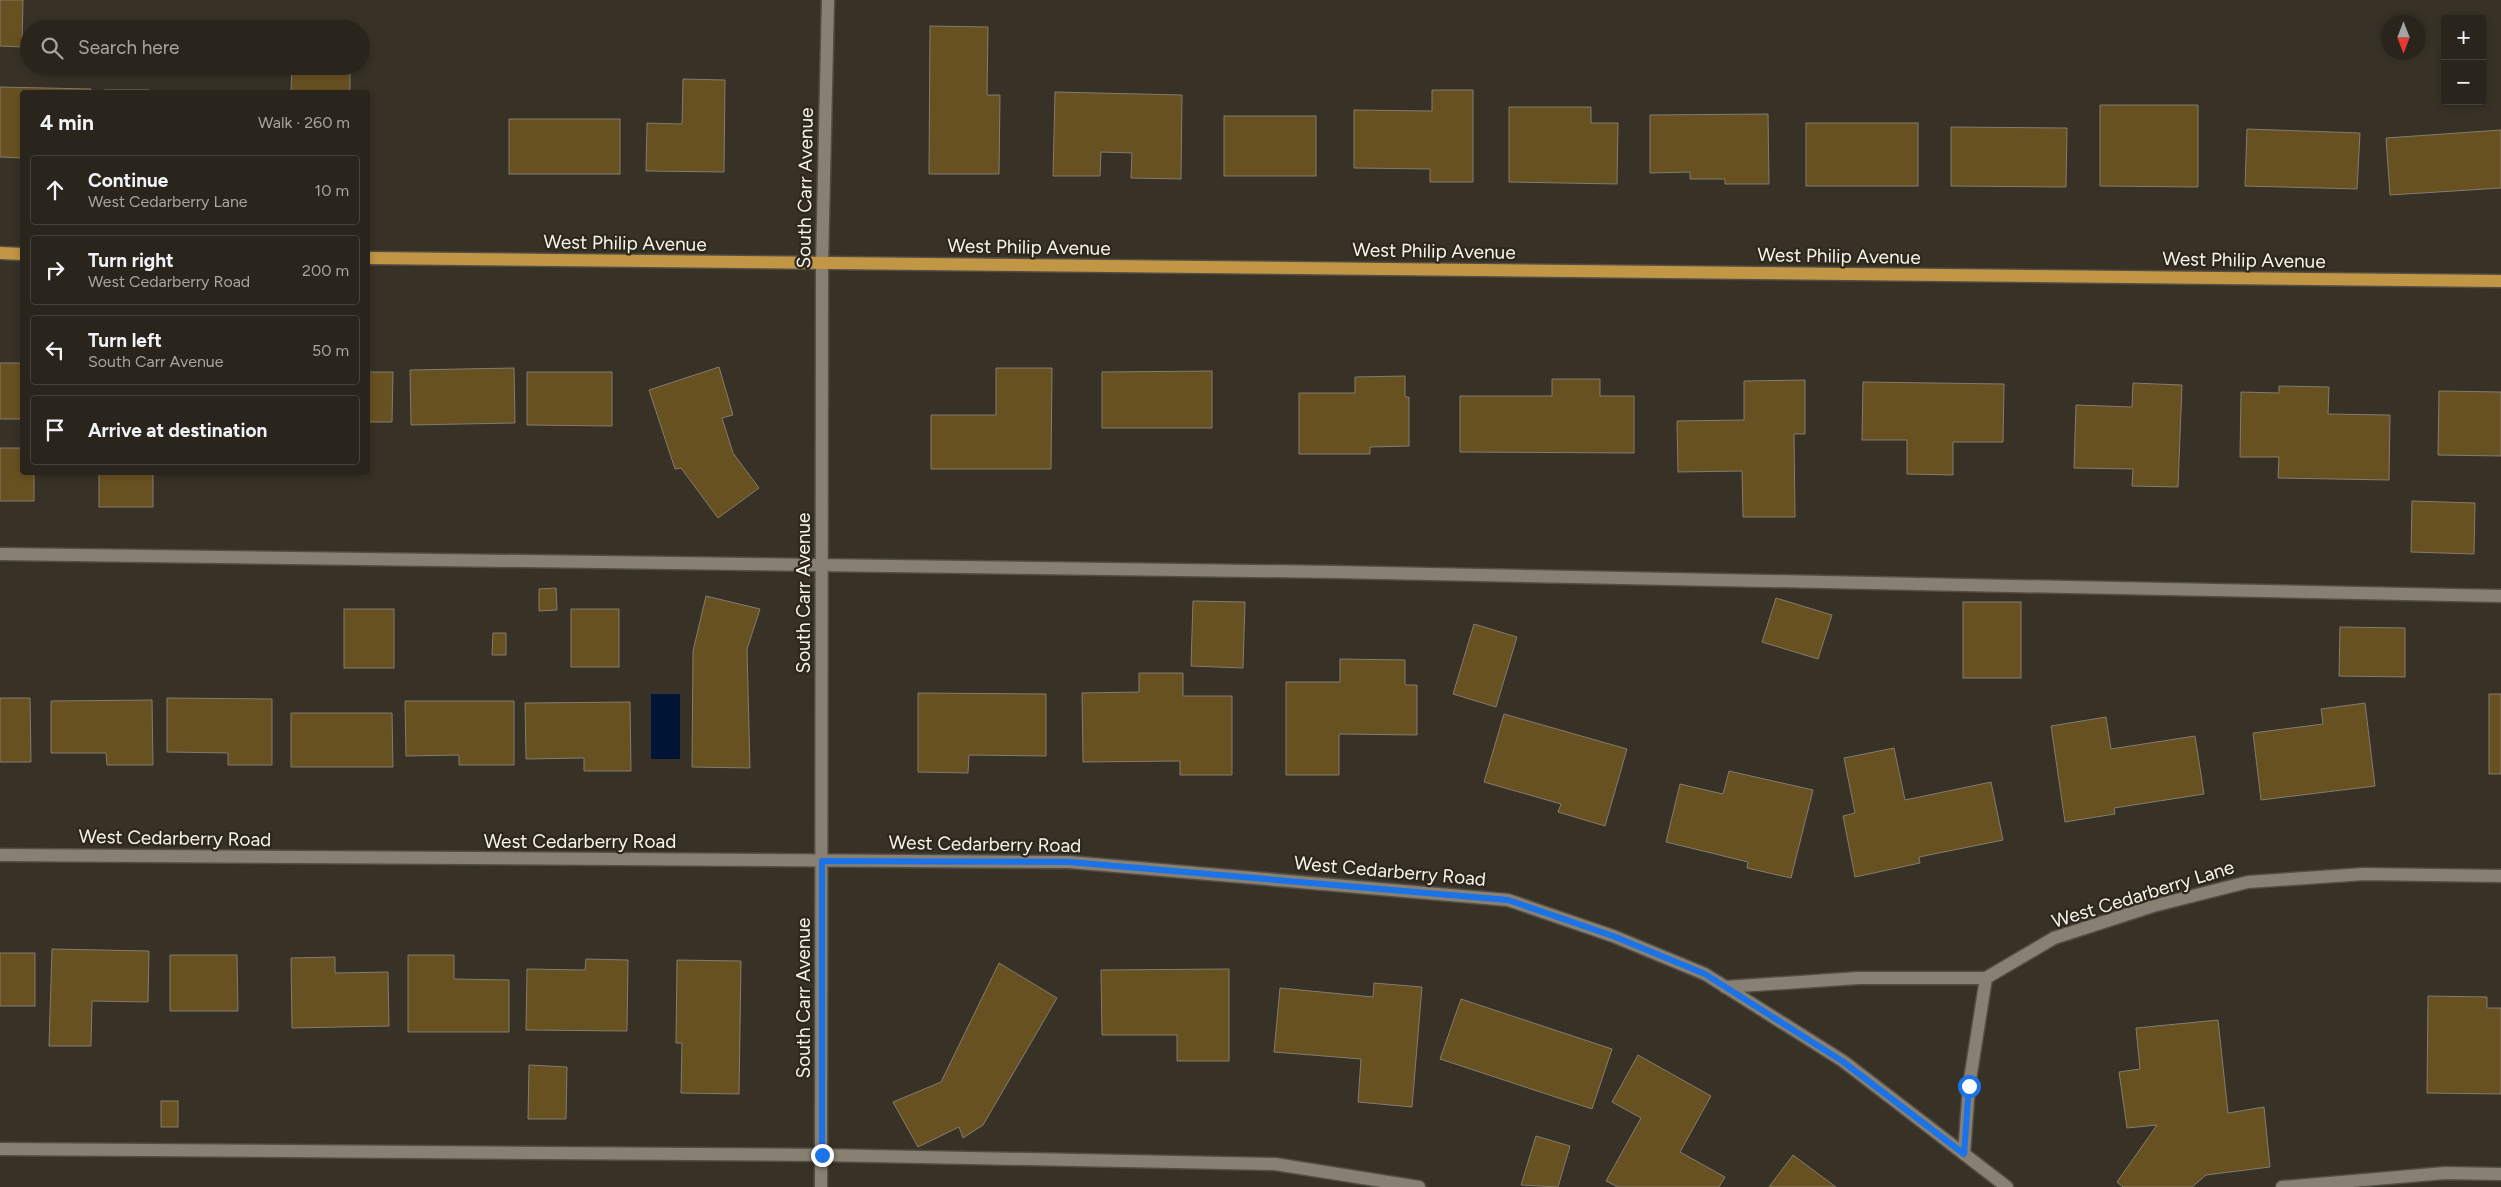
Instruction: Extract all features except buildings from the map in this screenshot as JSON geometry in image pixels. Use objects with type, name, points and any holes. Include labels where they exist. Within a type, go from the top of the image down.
[{"type":"main road","points":[[0,253],[20,254]]},
{"type":"main road","name":"West Philip Avenue","points":[[370,258],[2501,281]]},
{"type":"street","name":"South Carr Avenue","points":[[821,1187],[822,264],[828,0]]},
{"type":"street","points":[[0,554],[1316,572],[2501,596]]},
{"type":"street","name":"West Cedarberry Road","points":[[0,855],[1069,862],[1508,900],[1613,936],[1705,974],[1842,1061],[2007,1187]]},
{"type":"street","name":"West Cedarberry Lane","points":[[1986,978],[2054,938],[2152,906],[2248,882],[2364,874],[2501,876]]},
{"type":"street","points":[[1725,987],[1859,978],[1986,978],[1969,1086],[1964,1154]]},
{"type":"street","points":[[0,1148],[822,1155],[1275,1164],[1419,1187]]},
{"type":"street","points":[[2282,1187],[2445,1173],[2501,1174]]},
{"type":"water","points":[[651,694],[680,694],[680,759],[651,759]]},
{"type":"route","points":[[822,1155],[822,861],[1069,862],[1508,900],[1613,936],[1705,974],[1842,1061],[1964,1154],[1969,1086]]}]
